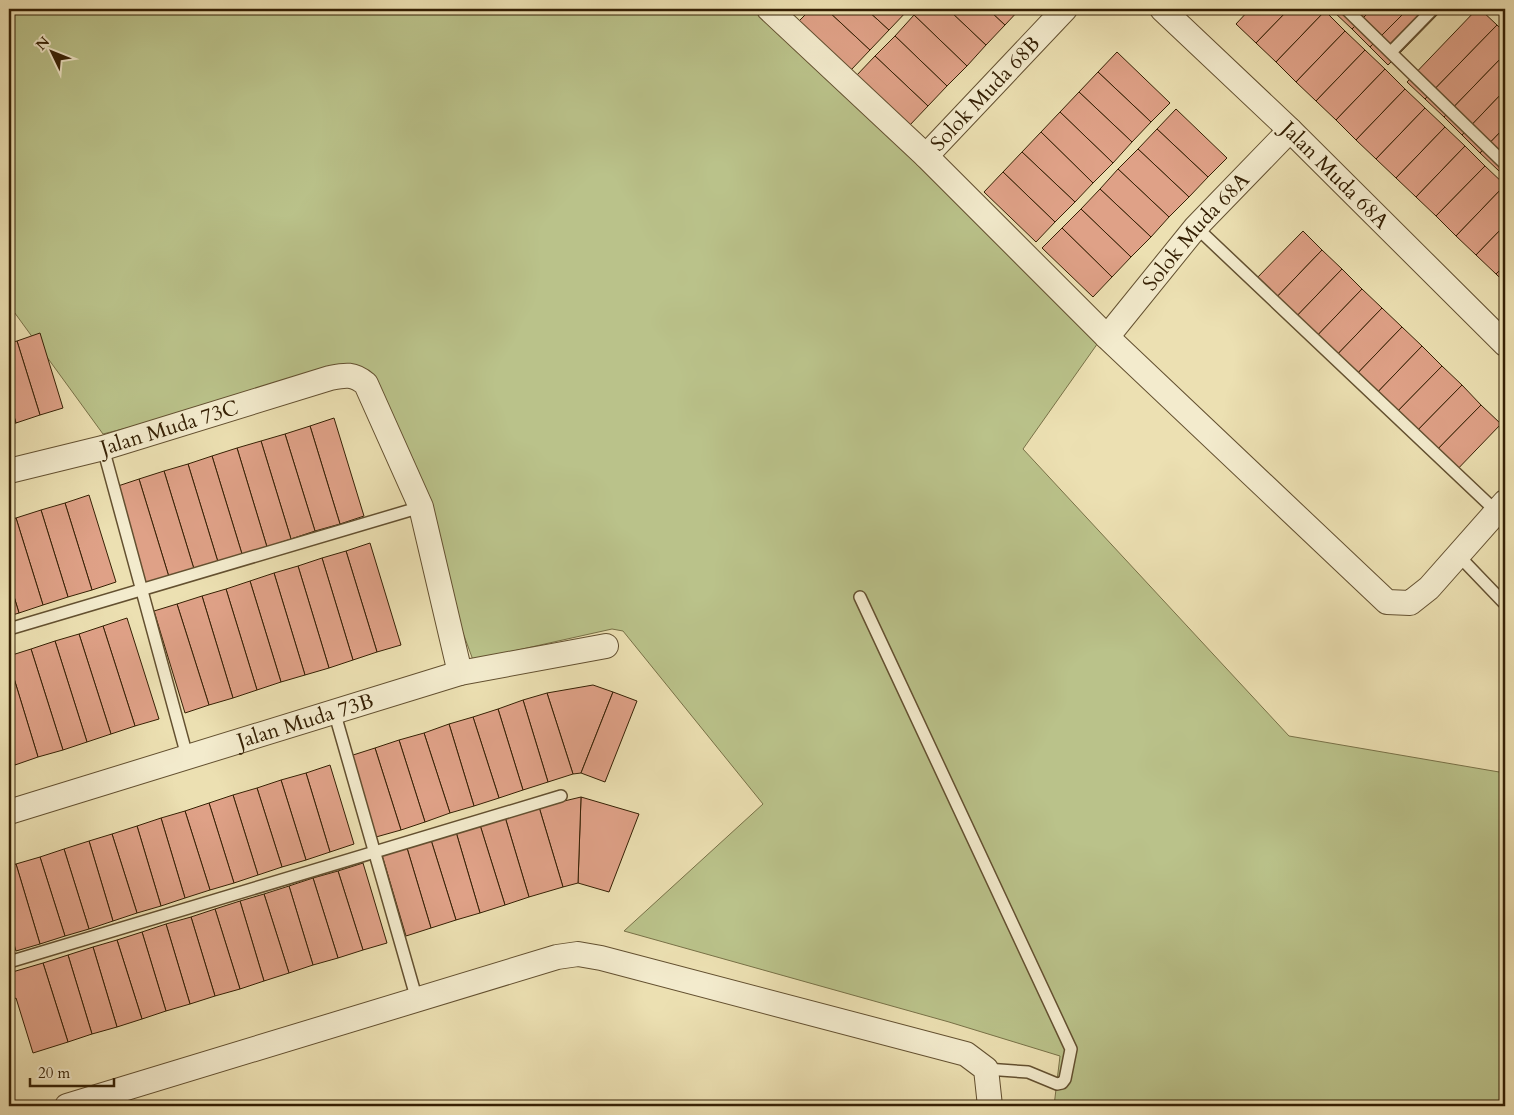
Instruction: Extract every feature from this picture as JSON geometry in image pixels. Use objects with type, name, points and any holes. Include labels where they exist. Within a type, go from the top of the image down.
[{"type":"street","points":[[769,9],[926,156],[1107,337],[1387,602],[1410,603],[1429,588],[1501,507]]},
{"type":"street","name":"Solok Muda 68B","points":[[926,156],[1064,9]]},
{"type":"street","name":"Jalan Muda 68A","points":[[1162,9],[1290,130],[1505,344]]},
{"type":"street","name":"Solok Muda 68A","points":[[1107,337],[1196,227],[1290,130]]},
{"type":"street","name":"Jalan Muda 73C","points":[[9,471],[103,448],[330,378],[344,375],[359,378],[366,384],[421,507],[460,673]]},
{"type":"street","name":"Jalan Muda 73B","points":[[9,812],[460,673],[606,646]]},
{"type":"street","points":[[76,1105],[557,957],[578,954],[601,958],[966,1054],[986,1069],[990,1106]]},
{"type":"lane","points":[[1346,9],[1505,164]]},
{"type":"lane","points":[[1391,52],[1433,9]]},
{"type":"lane","points":[[1196,227],[1501,507]]},
{"type":"lane","points":[[103,448],[187,756]]},
{"type":"lane","points":[[9,629],[421,507]]},
{"type":"lane","points":[[1458,555],[1505,604]]},
{"type":"lane","points":[[860,597],[1071,1049],[1065,1079],[1057,1084],[1028,1072],[986,1069]]},
{"type":"lane","points":[[334,711],[417,1000]]},
{"type":"lane","points":[[9,962],[561,796]]},
{"type":"green space","points":[[9,9],[768,9],[1105,333],[1023,449],[1289,736],[1505,773],[1505,1106],[1054,1106],[1060,1056],[949,1022],[624,931],[763,804],[623,631],[612,629],[473,660],[371,384],[341,373],[103,434],[9,305]]},
{"type":"building","points":[[811,9],[826,9],[870,50],[851,70],[799,21]]},
{"type":"building","points":[[826,9],[866,9],[889,30],[870,50]]},
{"type":"building","points":[[866,9],[906,9],[908,10],[889,30]]},
{"type":"building","points":[[920,9],[948,9],[986,45],[967,66],[914,15]]},
{"type":"building","points":[[948,9],[988,9],[1005,25],[986,45]]},
{"type":"building","points":[[988,9],[1020,9],[1005,25]]},
{"type":"building","points":[[1250,9],[1289,9],[1256,43],[1236,24]]},
{"type":"building","points":[[1289,9],[1322,9],[1325,11],[1276,62],[1256,43]]},
{"type":"building","points":[[1336,9],[1372,9],[1352,29],[1333,11]]},
{"type":"building","points":[[1372,9],[1408,9],[1370,47],[1352,29]]},
{"type":"building","points":[[1408,9],[1443,9],[1388,65],[1370,47]]},
{"type":"building","points":[[1477,9],[1480,9],[1497,25],[1425,99],[1407,82]]},
{"type":"building","points":[[1325,11],[1345,31],[1296,82],[1276,62]]},
{"type":"building","points":[[914,15],[967,66],[947,86],[895,36]]},
{"type":"building","points":[[1497,25],[1505,33],[1505,54],[1444,117],[1425,99]]},
{"type":"building","points":[[1345,31],[1365,50],[1316,101],[1296,82]]},
{"type":"building","points":[[895,36],[947,86],[928,106],[875,56]]},
{"type":"building","points":[[1365,50],[1385,69],[1336,120],[1316,101]]},
{"type":"building","points":[[1117,52],[1170,103],[1151,122],[1098,72]]},
{"type":"building","points":[[1505,54],[1505,90],[1462,135],[1444,117]]},
{"type":"building","points":[[875,56],[928,106],[909,126],[856,76]]},
{"type":"building","points":[[1385,69],[1405,89],[1356,140],[1336,120]]},
{"type":"building","points":[[1098,72],[1151,122],[1132,142],[1079,92]]},
{"type":"building","points":[[1405,89],[1425,108],[1376,159],[1356,140]]},
{"type":"building","points":[[1505,90],[1505,127],[1480,153],[1462,135]]},
{"type":"building","points":[[1079,92],[1132,142],[1113,163],[1060,112]]},
{"type":"building","points":[[1425,108],[1445,127],[1396,178],[1376,159]]},
{"type":"building","points":[[1176,109],[1227,158],[1208,177],[1157,129]]},
{"type":"building","points":[[1060,112],[1113,163],[1093,183],[1041,132]]},
{"type":"building","points":[[1445,127],[1465,146],[1416,197],[1396,178]]},
{"type":"building","points":[[1505,127],[1505,164],[1499,171],[1480,153]]},
{"type":"building","points":[[1157,129],[1208,177],[1189,197],[1138,149]]},
{"type":"building","points":[[1041,132],[1093,183],[1075,202],[1022,152]]},
{"type":"building","points":[[1465,146],[1485,166],[1436,216],[1416,197]]},
{"type":"building","points":[[1138,149],[1189,197],[1169,217],[1118,169]]},
{"type":"building","points":[[1022,152],[1075,202],[1055,222],[1003,172]]},
{"type":"building","points":[[1505,164],[1505,177],[1499,171]]},
{"type":"building","points":[[1485,166],[1505,185],[1456,236],[1436,216]]},
{"type":"building","points":[[1118,169],[1169,217],[1151,237],[1100,189]]},
{"type":"building","points":[[1003,172],[1055,222],[1036,242],[984,192]]},
{"type":"building","points":[[1505,185],[1505,225],[1476,255],[1456,236]]},
{"type":"building","points":[[1100,189],[1151,237],[1131,257],[1081,209]]},
{"type":"building","points":[[1081,209],[1131,257],[1112,277],[1062,228]]},
{"type":"building","points":[[1505,225],[1505,265],[1496,274],[1476,255]]},
{"type":"building","points":[[1062,228],[1112,277],[1093,297],[1042,248]]},
{"type":"building","points":[[1303,231],[1322,250],[1272,302],[1252,283]]},
{"type":"building","points":[[1322,250],[1342,269],[1292,321],[1272,302]]},
{"type":"building","points":[[1505,265],[1505,283],[1496,274]]},
{"type":"building","points":[[1342,269],[1362,289],[1312,341],[1292,321]]},
{"type":"building","points":[[1362,289],[1382,308],[1332,360],[1312,341]]},
{"type":"building","points":[[1382,308],[1402,327],[1352,379],[1332,360]]},
{"type":"building","points":[[1402,327],[1422,346],[1372,398],[1352,379]]},
{"type":"building","points":[[40,333],[63,408],[40,415],[17,341]]},
{"type":"building","points":[[17,341],[40,415],[16,423],[9,400],[9,343]]},
{"type":"building","points":[[1422,346],[1442,366],[1391,418],[1372,398]]},
{"type":"building","points":[[1442,366],[1462,385],[1411,437],[1391,418]]},
{"type":"building","points":[[1462,385],[1481,405],[1431,456],[1411,437]]},
{"type":"building","points":[[9,400],[16,423],[9,425]]},
{"type":"building","points":[[1481,405],[1501,424],[1451,476],[1431,456]]},
{"type":"building","points":[[334,418],[364,516],[340,524],[310,426]]},
{"type":"building","points":[[310,426],[340,524],[315,531],[285,434]]},
{"type":"building","points":[[285,434],[315,531],[291,539],[261,441]]},
{"type":"building","points":[[261,441],[291,539],[267,547],[237,448]]},
{"type":"building","points":[[237,448],[267,547],[242,554],[212,456]]},
{"type":"building","points":[[212,456],[242,554],[218,562],[188,464]]},
{"type":"building","points":[[188,464],[218,562],[194,569],[164,471]]},
{"type":"building","points":[[164,471],[194,569],[169,577],[139,479]]},
{"type":"building","points":[[139,479],[169,577],[145,584],[115,487]]},
{"type":"building","points":[[89,495],[116,582],[92,590],[65,503]]},
{"type":"building","points":[[65,503],[92,590],[68,597],[41,510]]},
{"type":"building","points":[[41,510],[68,597],[43,605],[16,518]]},
{"type":"building","points":[[16,518],[43,605],[19,613],[9,580],[9,520]]},
{"type":"building","points":[[370,543],[401,645],[377,652],[346,551]]},
{"type":"building","points":[[346,551],[377,652],[353,660],[322,558]]},
{"type":"building","points":[[322,558],[353,660],[329,668],[298,566]]},
{"type":"building","points":[[298,566],[329,668],[305,675],[274,573]]},
{"type":"building","points":[[274,573],[305,675],[281,682],[250,581]]},
{"type":"building","points":[[9,580],[19,613],[9,616]]},
{"type":"building","points":[[250,581],[281,682],[257,690],[226,589]]},
{"type":"building","points":[[226,589],[257,690],[233,698],[202,596]]},
{"type":"building","points":[[202,596],[233,698],[209,705],[177,604]]},
{"type":"building","points":[[177,604],[209,705],[185,713],[154,611]]},
{"type":"building","points":[[127,618],[159,719],[135,726],[103,626]]},
{"type":"building","points":[[103,626],[135,726],[111,734],[79,634]]},
{"type":"building","points":[[79,634],[111,734],[87,742],[55,641]]},
{"type":"building","points":[[55,641],[87,742],[63,750],[31,649]]},
{"type":"building","points":[[31,649],[63,750],[38,757],[9,662],[9,656]]},
{"type":"building","points":[[9,662],[38,757],[15,765],[9,746]]},
{"type":"building","points":[[593,685],[613,692],[581,773],[573,774],[547,693]]},
{"type":"building","points":[[613,692],[637,701],[605,782],[581,773]]},
{"type":"building","points":[[547,693],[573,774],[548,782],[523,700]]},
{"type":"building","points":[[523,700],[548,782],[523,790],[498,709]]},
{"type":"building","points":[[498,709],[523,790],[499,798],[473,717]]},
{"type":"building","points":[[473,717],[499,798],[474,806],[449,724]]},
{"type":"building","points":[[449,724],[474,806],[450,813],[424,733]]},
{"type":"building","points":[[424,733],[450,813],[425,822],[399,740]]},
{"type":"building","points":[[399,740],[425,822],[401,830],[375,748]]},
{"type":"building","points":[[9,746],[15,765],[9,767]]},
{"type":"building","points":[[375,748],[401,830],[376,837],[350,756]]},
{"type":"building","points":[[330,765],[354,844],[330,852],[306,773]]},
{"type":"building","points":[[306,773],[330,852],[306,860],[281,780]]},
{"type":"building","points":[[281,780],[306,860],[282,867],[257,788]]},
{"type":"building","points":[[257,788],[282,867],[258,875],[233,795]]},
{"type":"building","points":[[233,795],[258,875],[234,883],[209,803]]},
{"type":"building","points":[[581,797],[639,814],[609,892],[578,883]]},
{"type":"building","points":[[581,797],[578,883],[563,887],[539,807]]},
{"type":"building","points":[[209,803],[234,883],[210,890],[185,811]]},
{"type":"building","points":[[539,807],[563,887],[529,897],[505,817]]},
{"type":"building","points":[[185,811],[210,890],[185,898],[161,818]]},
{"type":"building","points":[[505,817],[529,897],[505,905],[480,825]]},
{"type":"building","points":[[161,818],[185,898],[161,906],[137,826]]},
{"type":"building","points":[[480,825],[505,905],[480,913],[456,832]]},
{"type":"building","points":[[137,826],[161,906],[137,913],[112,834]]},
{"type":"building","points":[[456,832],[480,913],[456,920],[431,840]]},
{"type":"building","points":[[112,834],[137,913],[113,921],[89,841]]},
{"type":"building","points":[[431,840],[456,920],[431,928],[407,848]]},
{"type":"building","points":[[89,841],[113,921],[89,929],[64,849]]},
{"type":"building","points":[[407,848],[431,928],[406,936],[382,855]]},
{"type":"building","points":[[64,849],[89,929],[65,936],[40,857]]},
{"type":"building","points":[[40,857],[65,936],[40,944],[16,864]]},
{"type":"building","points":[[363,863],[387,943],[363,950],[338,871]]},
{"type":"building","points":[[16,864],[40,944],[16,951],[9,927],[9,866]]},
{"type":"building","points":[[338,871],[363,950],[338,958],[313,878]]},
{"type":"building","points":[[313,878],[338,958],[313,965],[289,886]]},
{"type":"building","points":[[289,886],[313,965],[289,973],[264,894]]},
{"type":"building","points":[[264,894],[289,973],[264,981],[240,901]]},
{"type":"building","points":[[240,901],[264,981],[240,989],[215,909]]},
{"type":"building","points":[[215,909],[240,989],[215,996],[191,917]]},
{"type":"building","points":[[191,917],[215,996],[190,1004],[166,924]]},
{"type":"building","points":[[166,924],[190,1004],[166,1011],[142,932]]},
{"type":"building","points":[[142,932],[166,1011],[142,1019],[117,940]]},
{"type":"building","points":[[117,940],[142,1019],[117,1027],[93,947]]},
{"type":"building","points":[[93,947],[117,1027],[92,1034],[68,955]]},
{"type":"building","points":[[68,955],[92,1034],[68,1042],[43,963]]},
{"type":"building","points":[[43,963],[68,1042],[33,1053],[16,998],[12,1000],[9,989],[9,973]]}]
